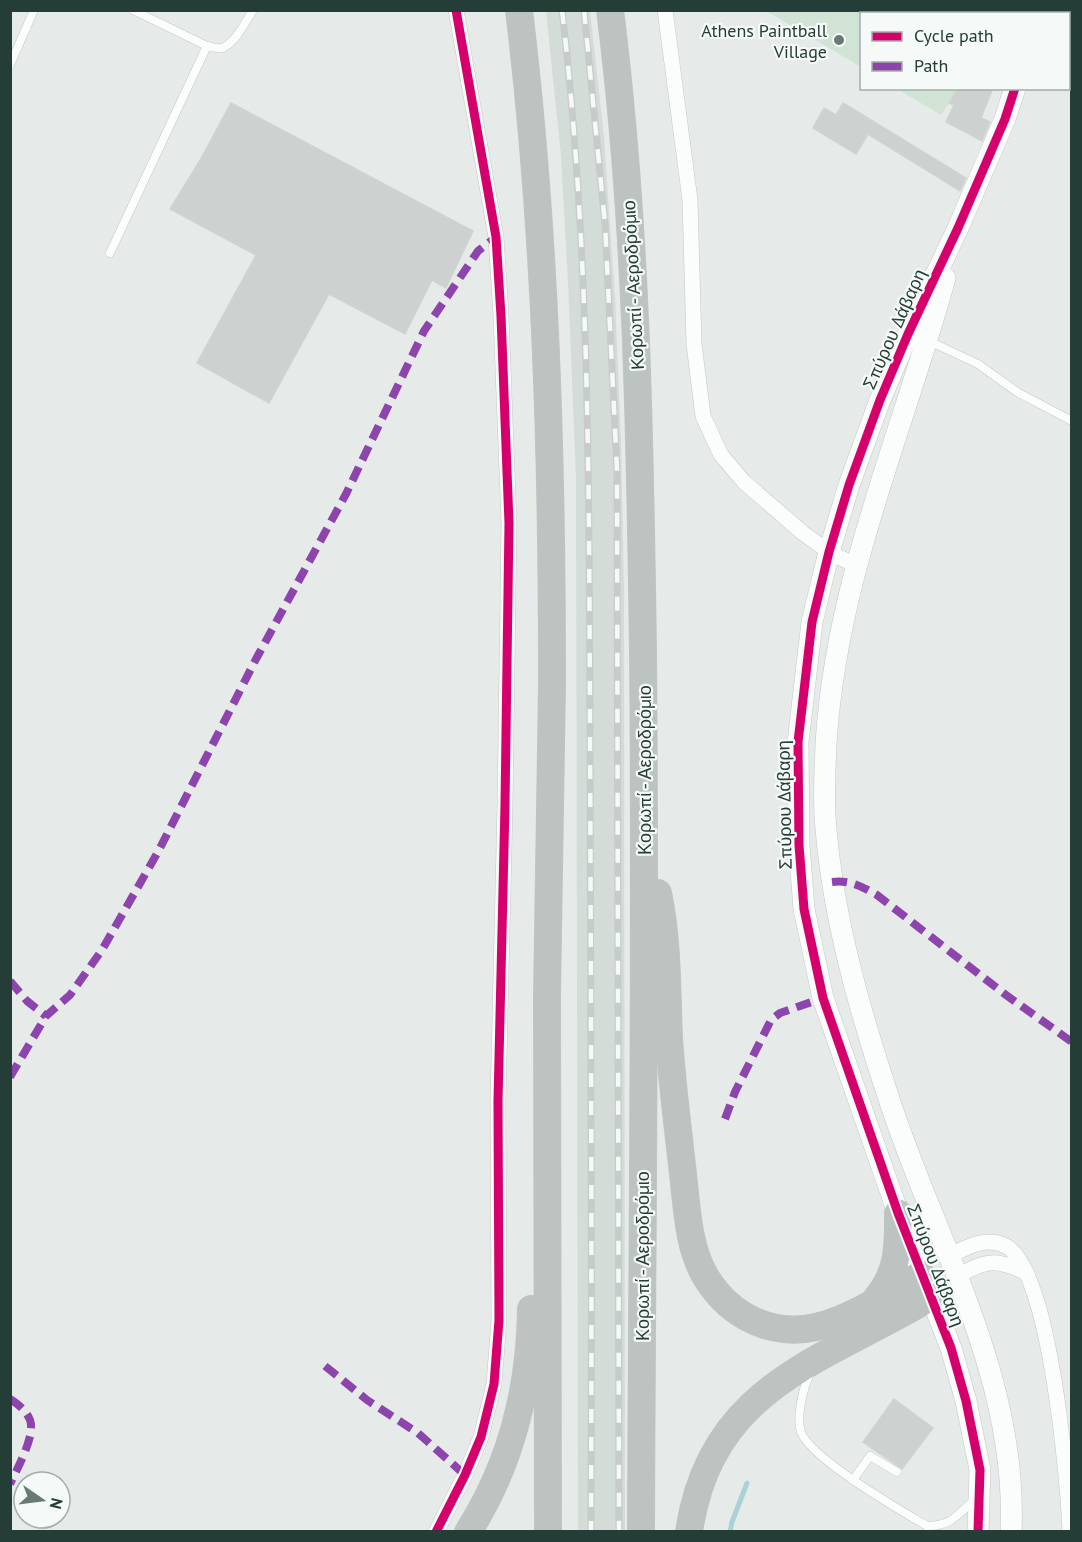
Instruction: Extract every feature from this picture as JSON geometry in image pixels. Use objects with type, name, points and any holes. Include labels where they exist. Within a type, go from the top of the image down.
[{"type":"highway","points":[[519,10],[530,103],[547,380],[551,534],[552,683],[547,999],[548,1532]]},
{"type":"highway","name":"Κορωπί - Αεροδρόμιο","points":[[610,10],[621,93],[628,181],[637,372],[645,833],[641,1532]]},
{"type":"highway","points":[[645,833],[661,906],[674,1094],[689,1224],[697,1254],[707,1278],[724,1300],[744,1317],[765,1326],[791,1330],[817,1327],[844,1317],[874,1301],[926,1286]]},
{"type":"highway","points":[[468,1532],[496,1480],[513,1435],[524,1382],[530,1334],[531,1268],[547,999]]},
{"type":"highway","points":[[874,1301],[887,1285],[894,1269],[898,1246],[898,1213]]},
{"type":"highway","points":[[689,1532],[701,1485],[714,1453],[729,1428],[765,1391],[926,1286]]},
{"type":"street","points":[[436,1532],[481,1437],[494,1384],[499,1320],[498,1101],[509,523],[496,237],[456,10]]},
{"type":"street","points":[[664,10],[690,200],[694,344],[703,416],[721,454],[744,482],[803,533],[829,552],[855,565]]},
{"type":"street","name":"Σπύρου Δάβαρη","points":[[1011,1532],[1009,1453],[1001,1413],[958,1276],[892,1110],[853,979],[831,882],[825,825],[825,764],[829,700],[842,624],[855,565],[917,337],[958,228],[1005,118],[1014,90]]},
{"type":"street","name":"Σπύρου Δάβαρη","points":[[917,337],[880,400],[849,485],[829,552],[812,622],[803,681],[798,742],[799,845],[804,909],[823,998],[898,1213],[951,1348],[966,1401],[980,1470],[978,1532]]},
{"type":"street","points":[[926,1286],[950,1256],[974,1243],[988,1242],[1006,1247],[1019,1259],[1034,1290],[1047,1341],[1068,1478],[1070,1532]]},
{"type":"street","points":[[926,1286],[958,1276],[976,1265],[991,1262],[1012,1266],[1027,1273]]},
{"type":"lane","points":[[10,65],[34,10]]},
{"type":"lane","points":[[133,10],[207,46],[224,48],[234,39],[253,10]]},
{"type":"lane","points":[[110,253],[207,46]]},
{"type":"lane","points":[[917,337],[978,364],[1017,392],[1071,421]]},
{"type":"lane","points":[[820,1356],[806,1382],[800,1405],[801,1432],[818,1454],[853,1480],[927,1526],[941,1526],[956,1517],[973,1501],[980,1470]]},
{"type":"lane","points":[[853,1480],[870,1456],[897,1472]]},
{"type":"shaded area","points":[[546,11],[590,11],[604,137],[615,298],[624,587],[625,1531],[578,1531],[576,479],[561,156]]},
{"type":"green space","name":"Athens Paintball Village","points":[[912,10],[915,12],[860,12],[860,66],[766,11]]},
{"type":"green space","points":[[899,90],[957,90],[941,115]]},
{"type":"building","points":[[957,90],[992,90],[981,118],[990,122],[982,141],[946,122],[954,105],[949,103]]},
{"type":"building","points":[[231,103],[473,231],[446,288],[432,280],[405,334],[329,294],[269,403],[197,363],[256,255],[170,209]]},
{"type":"building","points":[[843,103],[966,178],[960,191],[868,134],[856,154],[813,128],[824,108],[836,115]]},
{"type":"building","points":[[894,1399],[933,1428],[902,1469],[863,1442]]},
{"type":"waterway","points":[[730,1532],[747,1483]]},
{"type":"railway","points":[[562,10],[578,189],[588,459],[591,1532]]},
{"type":"railway","points":[[584,10],[605,224],[617,470],[619,1532]]},
{"type":"marked path","points":[[10,1077],[46,1016],[70,995],[102,950],[159,850],[256,659],[346,494],[424,331],[478,251],[496,237]]},
{"type":"marked path","points":[[832,882],[855,884],[877,895],[1006,995],[1072,1042]]},
{"type":"marked path","points":[[10,981],[27,1001],[46,1016]]},
{"type":"marked path","points":[[725,1119],[735,1092],[771,1020],[780,1013],[823,998]]},
{"type":"marked path","points":[[325,1366],[367,1400],[418,1433],[465,1475]]},
{"type":"marked path","points":[[10,1399],[26,1413],[31,1426],[25,1452],[10,1484]]},
{"type":"cycle path","points":[[436,1532],[465,1475],[481,1437],[494,1384],[499,1320],[498,1101],[509,523],[496,237],[456,10]]},
{"type":"cycle path","points":[[978,1532],[980,1470],[966,1401],[951,1348],[898,1213],[823,998],[804,909],[799,845],[798,742],[812,622],[829,552],[849,485],[880,400],[958,228],[1005,119],[1014,90]]},
{"type":"place","name":"Athens Paintball Village","points":[[839,40]]}]
